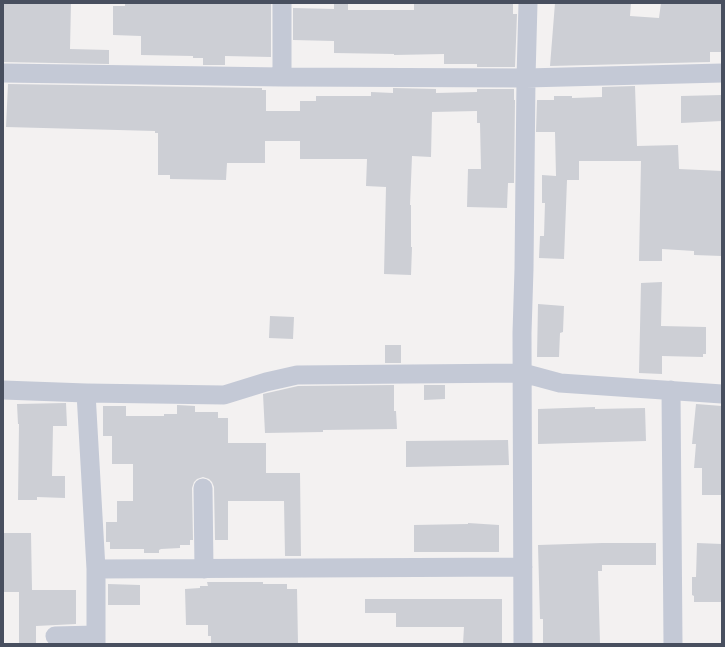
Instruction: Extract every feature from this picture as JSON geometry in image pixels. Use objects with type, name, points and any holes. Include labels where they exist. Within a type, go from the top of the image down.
[{"type":"street","points":[[282,3],[282,78]]},
{"type":"street","points":[[523,644],[522,333],[528,3]]},
{"type":"street","points":[[3,73],[282,78],[526,78],[722,73]]},
{"type":"street","points":[[3,390],[224,395],[266,382],[297,375],[523,373],[560,383],[722,394]]},
{"type":"street","points":[[671,390],[673,644]]},
{"type":"street","points":[[55,636],[96,640],[96,569],[86,393]]},
{"type":"street","points":[[203,488],[204,569]]},
{"type":"street","points":[[96,569],[523,567]]},
{"type":"building","points":[[3,3],[71,3],[70,49],[109,50],[109,64],[3,62]]},
{"type":"building","points":[[125,3],[271,3],[271,57],[225,56],[225,65],[203,65],[203,58],[193,58],[193,56],[141,55],[141,36],[113,35],[113,6],[125,6]]},
{"type":"building","points":[[334,3],[348,3],[348,10],[414,10],[414,3],[513,3],[513,14],[517,14],[515,67],[477,67],[477,64],[444,64],[444,54],[394,55],[334,53],[334,41],[293,40],[293,8],[334,9]]},
{"type":"building","points":[[555,3],[631,3],[630,16],[659,18],[661,3],[722,3],[722,52],[710,52],[710,62],[550,66]]},
{"type":"building","points":[[8,84],[262,88],[262,90],[266,90],[266,111],[300,111],[300,101],[316,101],[316,96],[371,96],[371,92],[393,93],[393,88],[436,89],[436,93],[477,92],[477,89],[514,89],[514,183],[508,183],[507,208],[467,207],[468,169],[481,169],[480,123],[477,123],[477,111],[432,112],[431,157],[412,156],[410,205],[412,247],[411,275],[384,274],[386,187],[366,186],[367,159],[300,159],[300,141],[265,141],[265,163],[227,163],[226,180],[170,179],[170,175],[158,175],[158,133],[155,133],[155,131],[6,127]]},
{"type":"building","points":[[635,86],[637,146],[678,145],[679,169],[722,171],[722,256],[694,255],[694,251],[662,249],[662,261],[639,261],[641,161],[579,161],[579,180],[567,180],[564,259],[539,258],[540,236],[544,236],[545,203],[542,203],[542,175],[556,176],[555,132],[536,132],[537,100],[554,100],[554,96],[572,96],[572,98],[602,97],[602,87]]},
{"type":"building","points":[[722,95],[722,121],[681,123],[681,96]]},
{"type":"building","points":[[662,282],[661,326],[706,327],[706,354],[703,354],[703,357],[662,356],[662,374],[639,373],[641,283]]},
{"type":"building","points":[[538,304],[564,306],[563,332],[560,333],[559,357],[537,357]]},
{"type":"building","points":[[270,316],[294,317],[293,339],[269,338]]},
{"type":"building","points":[[385,345],[401,345],[401,363],[385,363]]},
{"type":"building","points":[[394,385],[394,411],[396,411],[397,429],[323,430],[323,432],[265,433],[263,394],[298,386]]},
{"type":"building","points":[[424,385],[445,385],[445,399],[424,400]]},
{"type":"building","points":[[66,403],[67,426],[53,426],[52,476],[65,476],[65,498],[37,497],[37,500],[18,500],[19,424],[17,404]]},
{"type":"building","points":[[696,404],[722,406],[722,495],[702,495],[702,468],[694,468],[696,444],[692,444]]},
{"type":"building","points":[[177,405],[195,406],[195,412],[218,412],[218,418],[228,418],[228,443],[266,443],[266,473],[300,473],[301,556],[285,556],[284,501],[228,501],[228,540],[215,540],[214,487],[209,479],[203,477],[194,482],[192,488],[193,540],[190,540],[190,545],[180,545],[180,548],[161,549],[159,550],[159,553],[144,553],[144,549],[110,549],[110,542],[106,542],[106,522],[117,522],[117,501],[133,501],[133,464],[112,464],[112,436],[103,436],[103,406],[126,406],[126,416],[164,416],[164,414],[177,414]]},
{"type":"building","points":[[595,407],[595,409],[645,408],[646,441],[538,444],[538,409]]},
{"type":"building","points":[[508,440],[509,465],[406,467],[406,441]]},
{"type":"building","points":[[468,523],[499,525],[499,552],[414,552],[414,525]]},
{"type":"building","points":[[3,533],[31,533],[32,590],[76,590],[76,624],[36,626],[36,644],[19,644],[19,592],[3,592]]},
{"type":"building","points":[[656,543],[656,565],[602,565],[602,571],[598,571],[600,644],[543,644],[543,619],[540,619],[538,545]]},
{"type":"building","points":[[697,543],[722,544],[722,602],[694,602],[694,596],[692,595],[692,577],[696,577]]},
{"type":"building","points":[[207,582],[263,582],[263,584],[287,584],[287,589],[297,589],[298,644],[211,644],[211,636],[208,636],[208,625],[186,625],[185,589],[208,586]]},
{"type":"building","points":[[108,584],[140,585],[140,605],[108,605]]},
{"type":"building","points":[[365,599],[502,599],[502,644],[463,644],[464,627],[396,627],[396,613],[365,613]]}]
